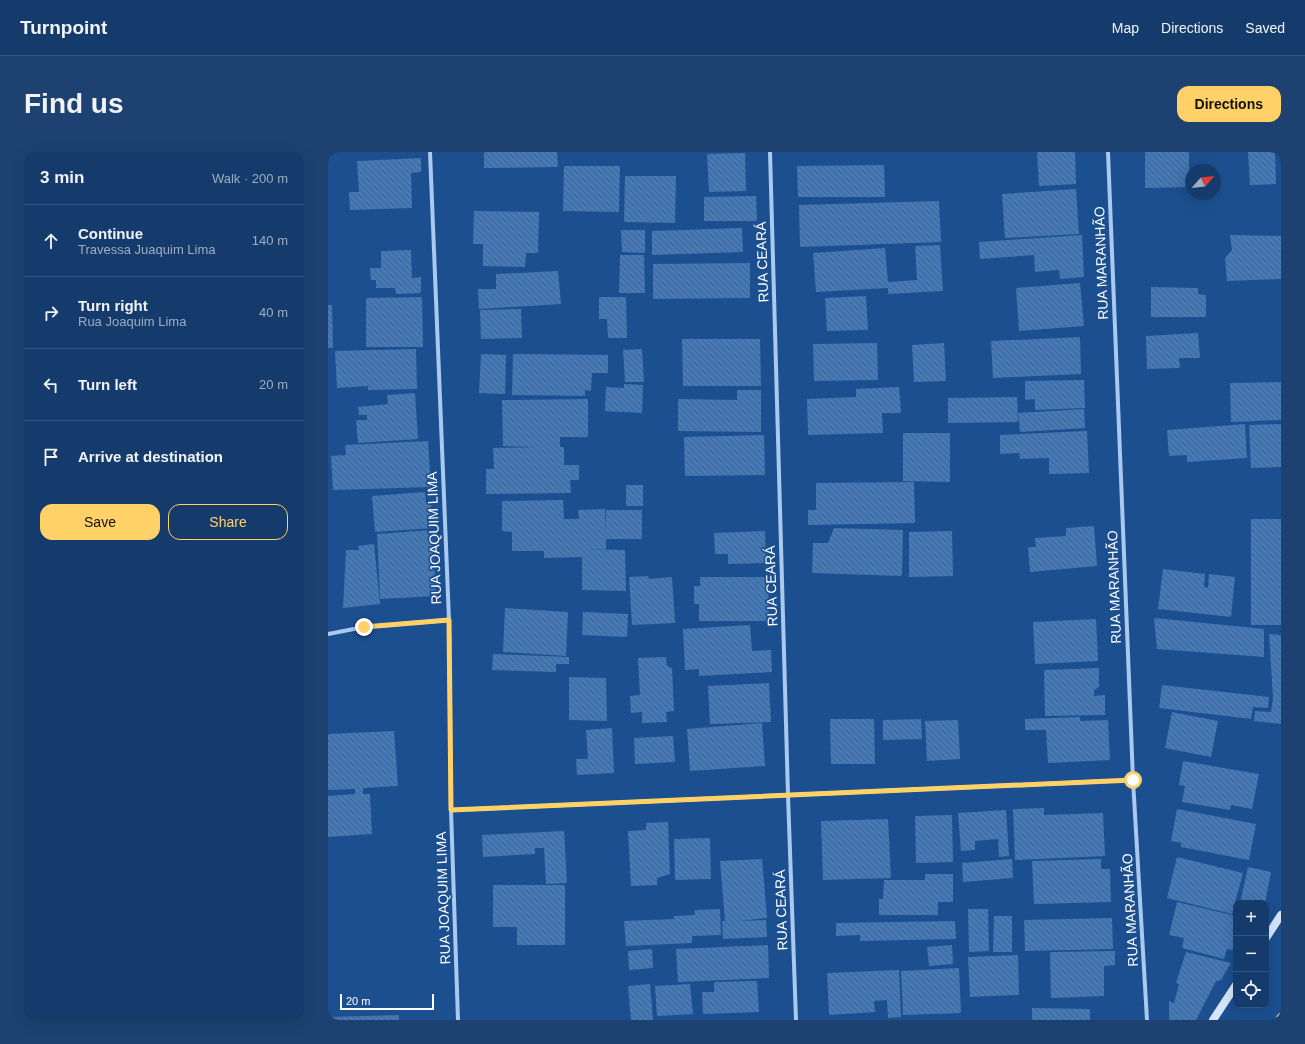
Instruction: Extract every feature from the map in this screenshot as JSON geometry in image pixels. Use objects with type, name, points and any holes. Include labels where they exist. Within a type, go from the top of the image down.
[{"type":"main road","points":[[1267,936],[1281,915]]},
{"type":"main road","points":[[1213,1020],[1233,990]]},
{"type":"street","name":"RUA JOAQUIM LIMA","points":[[430,152],[449,620],[451,810],[458,1020]]},
{"type":"street","name":"RUA CEARÁ","points":[[770,152],[788,795],[796,1020]]},
{"type":"street","name":"RUA MARANHÃO","points":[[1108,152],[1133,780],[1147,1020]]},
{"type":"street","points":[[328,634],[364,627],[449,620]]},
{"type":"street","points":[[451,810],[1133,780]]},
{"type":"building","points":[[484,152],[557,152],[558,167],[484,168]]},
{"type":"building","points":[[1037,152],[1075,152],[1076,184],[1039,186]]},
{"type":"building","points":[[1145,152],[1189,152],[1189,164],[1185,164],[1185,187],[1145,188]]},
{"type":"building","points":[[1248,152],[1275,152],[1276,184],[1250,185]]},
{"type":"building","points":[[745,153],[746,191],[709,192],[707,154]]},
{"type":"building","points":[[421,158],[421,172],[411,173],[412,208],[350,210],[349,192],[359,192],[357,161]]},
{"type":"building","points":[[884,165],[885,197],[798,197],[797,166]]},
{"type":"building","points":[[564,166],[620,166],[619,212],[563,211]]},
{"type":"building","points":[[625,176],[676,176],[675,223],[624,222]]},
{"type":"building","points":[[1076,189],[1079,234],[1005,238],[1002,194]]},
{"type":"building","points":[[756,196],[757,221],[704,221],[704,197]]},
{"type":"building","points":[[939,201],[941,242],[800,247],[799,205]]},
{"type":"building","points":[[474,211],[539,212],[538,253],[526,253],[525,267],[483,266],[483,244],[473,244]]},
{"type":"building","points":[[742,228],[743,252],[652,255],[652,231]]},
{"type":"building","points":[[621,230],[645,230],[645,253],[622,252]]},
{"type":"building","points":[[1082,235],[1084,277],[1060,279],[1059,270],[1035,272],[1034,255],[980,259],[979,242]]},
{"type":"building","points":[[1230,235],[1281,236],[1281,279],[1227,281],[1225,258],[1232,250]]},
{"type":"building","points":[[940,245],[943,291],[888,294],[888,288],[816,292],[813,253],[885,248],[888,282],[917,280],[915,246]]},
{"type":"building","points":[[411,250],[412,278],[421,277],[421,293],[396,294],[395,288],[376,288],[376,280],[371,280],[370,268],[381,268],[381,251]]},
{"type":"building","points":[[620,255],[644,255],[645,293],[619,293]]},
{"type":"building","points":[[750,263],[750,298],[653,299],[653,264]]},
{"type":"building","points":[[558,271],[561,304],[479,309],[478,289],[496,289],[496,274]]},
{"type":"building","points":[[1080,283],[1084,326],[1019,331],[1016,288]]},
{"type":"building","points":[[1151,287],[1198,288],[1198,294],[1206,295],[1206,317],[1151,317]]},
{"type":"building","points":[[866,296],[868,330],[827,331],[825,298]]},
{"type":"building","points":[[422,297],[423,347],[366,347],[366,298]]},
{"type":"building","points":[[599,297],[626,297],[627,338],[608,338],[607,319],[599,319]]},
{"type":"building","points":[[328,305],[332,305],[333,348],[328,348]]},
{"type":"building","points":[[521,309],[522,338],[481,339],[480,310]]},
{"type":"building","points":[[1198,333],[1200,358],[1179,358],[1180,368],[1147,369],[1146,336]]},
{"type":"building","points":[[1080,337],[1081,374],[993,378],[991,341]]},
{"type":"building","points":[[682,339],[760,339],[761,386],[683,386]]},
{"type":"building","points":[[877,343],[878,380],[814,381],[813,344]]},
{"type":"building","points":[[944,343],[946,381],[914,382],[912,345]]},
{"type":"building","points":[[416,349],[417,389],[368,390],[368,386],[337,388],[335,351]]},
{"type":"building","points":[[642,349],[644,382],[625,382],[623,350]]},
{"type":"building","points":[[481,354],[506,355],[505,394],[479,393]]},
{"type":"building","points":[[513,354],[608,355],[608,373],[592,373],[591,391],[585,390],[585,396],[512,395]]},
{"type":"building","points":[[1084,380],[1085,408],[1035,410],[1035,399],[1025,400],[1025,381]]},
{"type":"building","points":[[1281,382],[1281,420],[1231,422],[1230,383]]},
{"type":"building","points":[[624,384],[643,385],[642,413],[605,411],[606,387],[624,388]]},
{"type":"building","points":[[899,387],[901,413],[882,413],[883,433],[808,435],[807,399],[856,397],[856,389]]},
{"type":"building","points":[[737,390],[761,390],[761,432],[678,431],[678,399],[737,400]]},
{"type":"building","points":[[415,393],[418,439],[358,443],[356,420],[367,420],[367,415],[359,415],[358,407],[388,404],[387,395]]},
{"type":"building","points":[[1017,397],[1018,422],[948,423],[948,398]]},
{"type":"building","points":[[588,399],[588,437],[560,437],[560,447],[564,447],[564,465],[579,465],[579,480],[570,480],[571,493],[486,494],[486,469],[494,469],[493,448],[538,447],[503,446],[502,400]]},
{"type":"building","points":[[1084,409],[1085,428],[1020,432],[1018,413]]},
{"type":"building","points":[[1245,424],[1247,458],[1187,462],[1187,455],[1169,456],[1167,430]]},
{"type":"building","points":[[1281,424],[1281,467],[1251,468],[1249,425]]},
{"type":"building","points":[[1087,431],[1089,473],[1049,474],[1049,458],[1020,459],[1019,453],[1000,454],[1000,435]]},
{"type":"building","points":[[903,433],[950,433],[950,482],[903,481]]},
{"type":"building","points":[[764,435],[765,475],[685,476],[684,437]]},
{"type":"building","points":[[428,441],[431,487],[333,490],[331,456],[346,455],[345,445]]},
{"type":"building","points":[[914,482],[915,523],[808,525],[808,510],[816,510],[816,483]]},
{"type":"building","points":[[626,485],[643,485],[643,506],[626,506]]},
{"type":"building","points":[[425,492],[426,503],[431,502],[433,528],[375,532],[372,496]]},
{"type":"building","points":[[563,500],[564,519],[579,519],[578,510],[605,509],[606,534],[606,510],[642,510],[642,539],[606,539],[606,549],[583,549],[625,550],[626,591],[582,590],[582,557],[544,558],[544,551],[512,551],[512,532],[502,531],[502,501]]},
{"type":"building","points":[[1251,519],[1281,519],[1281,625],[1251,625]]},
{"type":"building","points":[[1094,526],[1097,566],[1030,572],[1028,547],[1036,547],[1035,538],[1066,536],[1066,528]]},
{"type":"building","points":[[834,528],[903,530],[902,576],[812,573],[813,543],[828,543]]},
{"type":"building","points":[[432,530],[436,596],[380,599],[377,534]]},
{"type":"building","points":[[765,531],[766,563],[728,564],[728,554],[715,554],[714,533]]},
{"type":"building","points":[[952,531],[953,576],[909,577],[909,532]]},
{"type":"building","points":[[374,544],[380,604],[343,608],[346,550],[359,550],[358,546]]},
{"type":"building","points":[[1163,569],[1205,574],[1204,587],[1208,588],[1209,574],[1235,577],[1231,617],[1158,609]]},
{"type":"building","points":[[648,576],[649,579],[672,577],[675,623],[632,625],[629,577]]},
{"type":"building","points":[[700,577],[768,577],[769,621],[699,621],[699,604],[694,604],[694,586],[700,586]]},
{"type":"building","points":[[505,608],[568,612],[566,656],[503,652]]},
{"type":"building","points":[[583,612],[628,614],[627,637],[582,635]]},
{"type":"building","points":[[1154,618],[1264,629],[1264,657],[1157,649]]},
{"type":"building","points":[[1096,619],[1098,661],[1035,664],[1033,622]]},
{"type":"building","points":[[750,625],[752,651],[771,650],[772,672],[699,676],[699,669],[685,670],[683,629]]},
{"type":"building","points":[[1269,634],[1281,635],[1281,724],[1254,721],[1255,711],[1271,712],[1273,698]]},
{"type":"building","points":[[493,654],[569,657],[569,664],[556,664],[556,672],[492,670]]},
{"type":"building","points":[[666,657],[667,666],[672,668],[674,711],[666,712],[667,722],[642,723],[642,712],[631,713],[630,696],[640,695],[638,658]]},
{"type":"building","points":[[1099,668],[1099,687],[1094,690],[1094,696],[1105,695],[1105,715],[1045,716],[1044,670]]},
{"type":"building","points":[[569,677],[606,678],[607,721],[569,720]]},
{"type":"building","points":[[769,683],[771,722],[710,724],[708,686]]},
{"type":"building","points":[[1162,685],[1269,697],[1268,708],[1253,707],[1251,719],[1159,708]]},
{"type":"building","points":[[1172,712],[1218,721],[1211,757],[1165,748]]},
{"type":"building","points":[[1080,717],[1080,721],[1108,720],[1110,760],[1048,763],[1046,730],[1025,730],[1025,719]]},
{"type":"building","points":[[830,719],[874,719],[875,764],[831,764]]},
{"type":"building","points":[[921,719],[922,739],[883,740],[883,720]]},
{"type":"building","points":[[958,720],[960,759],[927,761],[925,721]]},
{"type":"building","points":[[762,723],[765,766],[690,771],[687,729]]},
{"type":"building","points":[[612,728],[614,773],[577,775],[576,759],[588,759],[586,730]]},
{"type":"building","points":[[394,731],[398,786],[363,788],[363,794],[370,794],[372,834],[328,837],[328,796],[355,794],[355,789],[328,790],[328,734]]},
{"type":"building","points":[[673,736],[675,762],[635,764],[634,738]]},
{"type":"building","points":[[1183,761],[1259,774],[1252,809],[1231,805],[1230,810],[1182,802],[1185,786],[1179,785]]},
{"type":"building","points":[[1044,808],[1044,815],[1103,813],[1105,856],[1015,860],[1013,809]]},
{"type":"building","points":[[1177,809],[1256,824],[1249,860],[1181,847],[1181,843],[1171,841]]},
{"type":"building","points":[[1006,810],[1009,856],[999,857],[998,839],[975,841],[975,850],[961,851],[958,813]]},
{"type":"building","points":[[952,815],[953,862],[916,863],[915,816]]},
{"type":"building","points":[[888,819],[891,878],[823,880],[821,821]]},
{"type":"building","points":[[668,822],[670,874],[657,878],[657,885],[631,886],[628,831],[646,830],[646,823]]},
{"type":"building","points":[[564,831],[567,883],[546,884],[544,848],[535,848],[535,854],[483,857],[482,835]]},
{"type":"building","points":[[710,838],[711,879],[675,880],[674,839]]},
{"type":"building","points":[[1177,857],[1243,873],[1236,900],[1233,900],[1232,914],[1167,898]]},
{"type":"building","points":[[762,859],[767,918],[739,921],[766,920],[767,937],[723,939],[722,921],[725,921],[720,861]]},
{"type":"building","points":[[1012,859],[1013,878],[963,882],[962,863]]},
{"type":"building","points":[[1101,859],[1101,869],[1110,869],[1111,902],[1034,904],[1032,861]]},
{"type":"building","points":[[1248,867],[1271,872],[1266,900],[1241,900]]},
{"type":"building","points":[[925,874],[953,874],[953,902],[938,902],[938,915],[879,915],[879,899],[883,899],[884,880],[925,880]]},
{"type":"building","points":[[493,885],[565,885],[565,945],[517,945],[517,927],[493,927]]},
{"type":"building","points":[[1177,902],[1233,915],[1233,950],[1227,949],[1224,959],[1182,948],[1184,938],[1169,935]]},
{"type":"building","points":[[720,909],[721,935],[692,936],[692,943],[626,946],[624,921],[674,919],[674,916],[695,915],[695,910]]},
{"type":"building","points":[[968,909],[988,909],[989,951],[969,952]]},
{"type":"building","points":[[994,916],[1012,916],[1012,952],[993,952]]},
{"type":"building","points":[[1112,918],[1113,949],[1025,951],[1024,920]]},
{"type":"building","points":[[955,921],[956,939],[860,941],[860,935],[836,936],[836,923]]},
{"type":"building","points":[[768,945],[769,978],[678,982],[676,949]]},
{"type":"building","points":[[952,945],[953,964],[929,966],[927,947]]},
{"type":"building","points":[[652,949],[653,968],[629,970],[628,951]]},
{"type":"building","points":[[1115,951],[1115,965],[1104,966],[1104,996],[1051,998],[1050,952]]},
{"type":"building","points":[[1186,952],[1231,963],[1221,980],[1216,981],[1196,1020],[1169,1020],[1169,1001],[1174,1003],[1179,984],[1176,983]]},
{"type":"building","points":[[1018,955],[1019,995],[970,997],[968,957]]},
{"type":"building","points":[[959,968],[961,1013],[903,1015],[901,971]]},
{"type":"building","points":[[899,970],[901,1017],[888,1018],[887,1000],[874,1001],[875,1012],[829,1015],[827,973]]},
{"type":"building","points":[[757,981],[759,1012],[703,1014],[702,992],[714,992],[714,982]]},
{"type":"building","points":[[650,984],[653,1020],[631,1020],[628,986]]},
{"type":"building","points":[[690,984],[693,1014],[657,1016],[655,986]]},
{"type":"building","points":[[1032,1008],[1090,1009],[1090,1020],[1032,1020]]},
{"type":"building","points":[[399,1015],[399,1020],[330,1020],[330,1017]]},
{"type":"route","points":[[364,627],[449,620],[451,810],[1133,780]]}]
